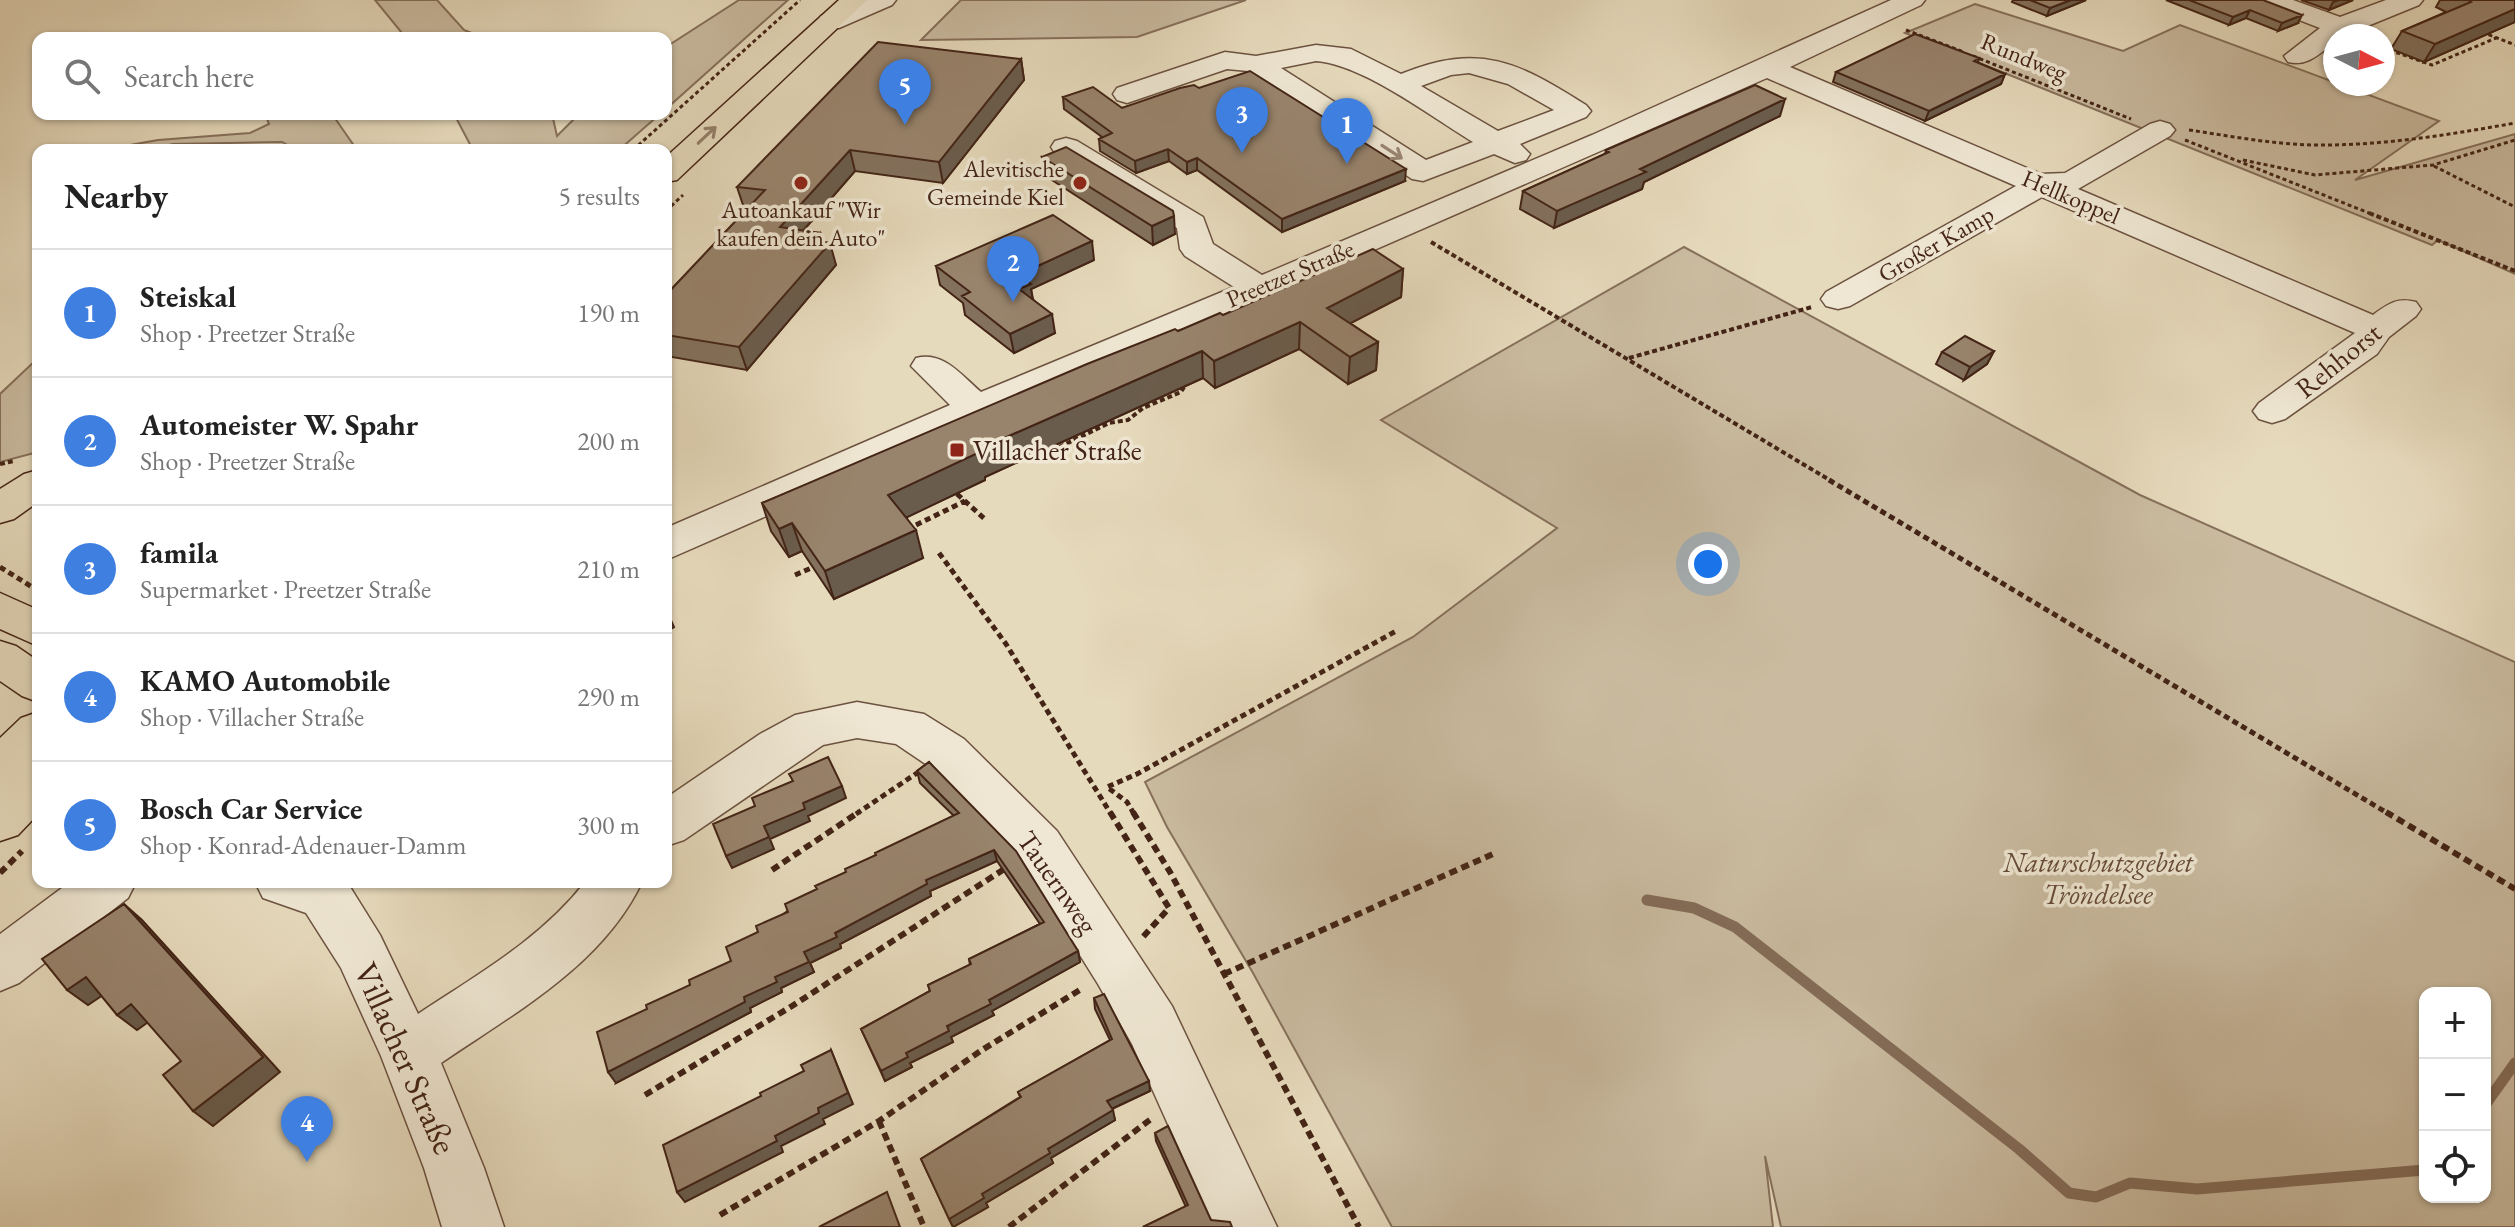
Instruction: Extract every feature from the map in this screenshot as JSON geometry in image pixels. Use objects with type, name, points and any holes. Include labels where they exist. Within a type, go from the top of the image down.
[{"type":"main road","points":[[664,144],[828,11],[854,0]]},
{"type":"main road","points":[[672,167],[828,11]]},
{"type":"main road","points":[[0,476],[32,474]]},
{"type":"main road","points":[[0,491],[32,477]]},
{"type":"main road","points":[[0,509],[32,487]]},
{"type":"main road","points":[[0,609],[32,627]]},
{"type":"main road","points":[[0,658],[32,680]]},
{"type":"main road","points":[[0,769],[32,737]]},
{"type":"main road","points":[[0,820],[32,788]]},
{"type":"street","points":[[828,11],[883,0]]},
{"type":"street","name":"Preetzer Straße","points":[[672,542],[976,408],[1404,226],[1912,0]]},
{"type":"street","points":[[2269,0],[2335,24]]},
{"type":"street","points":[[2345,24],[2410,0]]},
{"type":"street","points":[[2298,56],[2323,38]]},
{"type":"street","points":[[1127,94],[1225,60],[1256,64],[1316,53],[1341,55],[1399,85],[1538,167]]},
{"type":"street","points":[[1256,64],[1423,172],[1576,111],[1543,90],[1507,73],[1482,67],[1453,66],[1399,85]]},
{"type":"street","name":"Hellkoppel","points":[[1766,67],[2039,183],[2390,319]]},
{"type":"street","name":"Großer Kamp","points":[[1838,299],[1953,237],[2016,197],[2031,192],[2039,183],[2062,184],[2076,180],[2160,130]]},
{"type":"street","points":[[1066,147],[1192,224],[1197,249],[1258,287]]},
{"type":"street","name":"Rehhorst","points":[[2272,411],[2364,346],[2390,319]]},
{"type":"street","points":[[929,366],[976,408]]},
{"type":"street","name":"Tauernweg","points":[[672,821],[777,748],[812,728],[857,720],[907,727],[947,753],[1039,846],[1117,967],[1152,1025],[1246,1227]]},
{"type":"street","points":[[0,966],[102,888]]},
{"type":"street","name":"Villacher Straße","points":[[310,888],[361,952],[408,1053],[454,1168],[473,1227]]},
{"type":"street","points":[[408,1053],[546,960],[589,918],[612,888]]},
{"type":"path","points":[[672,115],[800,0]]},
{"type":"path","name":"Rundweg","points":[[1876,18],[2226,157]]},
{"type":"path","points":[[2470,27],[2515,45]]},
{"type":"path","points":[[2395,52],[2432,65],[2496,38]]},
{"type":"path","points":[[640,144],[666,120]]},
{"type":"path","points":[[2160,130],[2335,145],[2452,134],[2515,123]]},
{"type":"path","points":[[2226,157],[2315,175],[2433,165],[2515,140]]},
{"type":"path","points":[[2226,157],[2515,271]]},
{"type":"path","points":[[2433,165],[2515,207]]},
{"type":"path","points":[[1404,226],[2515,889]]},
{"type":"path","points":[[1628,358],[1838,299]]},
{"type":"path","points":[[1045,454],[1109,423],[1128,420],[1143,408],[1181,392],[1184,387]]},
{"type":"path","points":[[957,494],[986,520]]},
{"type":"path","points":[[916,525],[965,501]]},
{"type":"path","points":[[720,1215],[879,1121],[982,1050],[1117,967],[1169,908],[1006,644],[939,553]]},
{"type":"path","points":[[795,575],[821,563]]},
{"type":"path","points":[[0,567],[32,587]]},
{"type":"path","points":[[1359,1227],[1170,872],[1127,802],[1107,787],[1137,774],[1398,630]]},
{"type":"path","points":[[772,870],[947,753]]},
{"type":"path","points":[[645,1095],[792,1006],[1039,846]]},
{"type":"path","points":[[1224,974],[1495,853]]},
{"type":"path","points":[[1009,1227],[1184,1095]]},
{"type":"path","points":[[879,1121],[924,1227]]},
{"type":"green space","points":[[375,0],[437,0],[469,32],[401,32]]},
{"type":"green space","points":[[739,0],[788,0],[672,104],[672,43]]},
{"type":"green space","points":[[961,0],[1246,0],[1137,37],[921,40]]},
{"type":"green space","points":[[1975,4],[2123,51],[2180,25],[2323,78],[2323,96],[2372,96],[2439,121],[2355,180],[2515,134],[2515,274],[2438,240],[2432,245],[1905,33]]},
{"type":"green space","points":[[267,120],[336,120],[353,144],[136,144],[250,133],[269,124]]},
{"type":"green space","points":[[457,120],[553,120],[557,136],[573,120],[653,120],[626,144],[470,144]]},
{"type":"green space","name":"Naturschutzgebiet Tröndelsee","points":[[1684,247],[2140,495],[2515,662],[2515,1227],[1781,1227],[1765,1156],[1773,1227],[1392,1227],[1253,973],[1167,827],[1145,782],[1413,637],[1557,528],[1381,420]]},
{"type":"green space","points":[[32,364],[32,454],[0,462],[0,394]]},
{"type":"building","points":[[2030,0],[2071,0],[2050,8]]},
{"type":"building","points":[[2189,0],[2263,0],[2302,15],[2282,23],[2250,10],[2233,17]]},
{"type":"building","points":[[2468,0],[2515,0],[2515,9],[2435,44],[2402,31],[2471,2]]},
{"type":"building","points":[[1915,34],[1979,58],[1974,61],[2005,74],[1929,111],[1836,72]]},
{"type":"building","points":[[878,42],[1021,59],[939,162],[850,150],[780,227],[820,233],[814,240],[830,243],[739,347],[672,336],[672,289],[765,190],[737,187]]},
{"type":"building","points":[[1250,71],[1406,169],[1282,219],[1197,158],[1187,162],[1168,149],[1135,161],[1099,139],[1112,133],[1063,97],[1093,87],[1122,108],[1180,88],[1194,85],[1199,88]]},
{"type":"building","points":[[1755,85],[1785,99],[1640,169],[1646,172],[1557,211],[1523,191],[1609,152],[1606,150]]},
{"type":"building","points":[[1066,147],[1173,211],[1174,216],[1152,226],[1042,157]]},
{"type":"building","points":[[1053,215],[1092,241],[1018,275],[1031,284],[1019,289],[1052,314],[1010,334],[962,296],[970,292],[936,266]]},
{"type":"building","points":[[1373,249],[1403,269],[1327,308],[1378,342],[1350,357],[1300,322],[1214,361],[1202,351],[977,450],[980,452],[888,495],[916,530],[825,571],[792,523],[779,529],[762,503],[1087,364],[1175,329],[1178,331],[1220,313],[1223,315]]},
{"type":"building","points":[[1965,336],[1994,351],[1970,367],[1942,352]]},
{"type":"building","points":[[828,757],[842,786],[803,803],[805,809],[764,826],[769,837],[726,856],[713,824],[755,806],[752,798],[793,781],[789,774]]},
{"type":"building","points":[[929,762],[1016,851],[1078,951],[989,1000],[991,1004],[947,1026],[949,1031],[906,1053],[908,1057],[881,1071],[861,1029],[930,991],[928,985],[971,964],[969,959],[1044,922],[994,850],[926,880],[927,884],[835,933],[837,937],[804,952],[809,962],[775,977],[777,982],[744,997],[745,1002],[608,1072],[597,1032],[647,1009],[646,1005],[690,985],[689,980],[731,961],[726,947],[758,932],[756,926],[788,912],[785,904],[817,889],[815,886],[846,872],[845,869],[875,853],[959,813],[917,771]]},
{"type":"building","points":[[124,904],[263,1057],[193,1111],[163,1075],[181,1061],[131,1004],[117,1015],[86,977],[67,990],[42,959]]},
{"type":"building","points":[[1104,994],[1149,1081],[1107,1101],[1113,1110],[1048,1149],[1050,1153],[982,1194],[984,1198],[949,1219],[921,1159],[1021,1097],[1018,1092],[1112,1039],[1094,998]]},
{"type":"building","points":[[831,1050],[848,1093],[818,1108],[819,1113],[775,1136],[777,1141],[677,1192],[663,1145],[761,1096],[760,1093],[804,1071],[801,1065]]},
{"type":"building","points":[[1168,1126],[1211,1220],[1230,1222],[1232,1227],[1143,1227],[1188,1205],[1155,1133]]},
{"type":"building","points":[[887,1192],[900,1227],[819,1227]]},
{"type":"waterway","points":[[1647,900],[1694,908],[1735,927],[2019,1149],[2069,1193],[2096,1197],[2130,1183],[2197,1189],[2419,1170]]},
{"type":"waterway","points":[[2491,1097],[2515,1063]]},
{"type":"place","name":"Bosch Car Service","points":[[905,125]]},
{"type":"place","name":"famila","points":[[1242,153]]},
{"type":"place","name":"Steiskal","points":[[1347,164]]},
{"type":"place","name":"Autoankauf \"Wir kaufen dein Auto\"","points":[[801,183]]},
{"type":"place","name":"Alevitische Gemeinde Kiel","points":[[1080,183]]},
{"type":"place","name":"Automeister W. Spahr","points":[[1013,302]]},
{"type":"place","name":"Villacher Straße","points":[[957,450]]},
{"type":"place","name":"KAMO Automobile","points":[[307,1162]]}]
